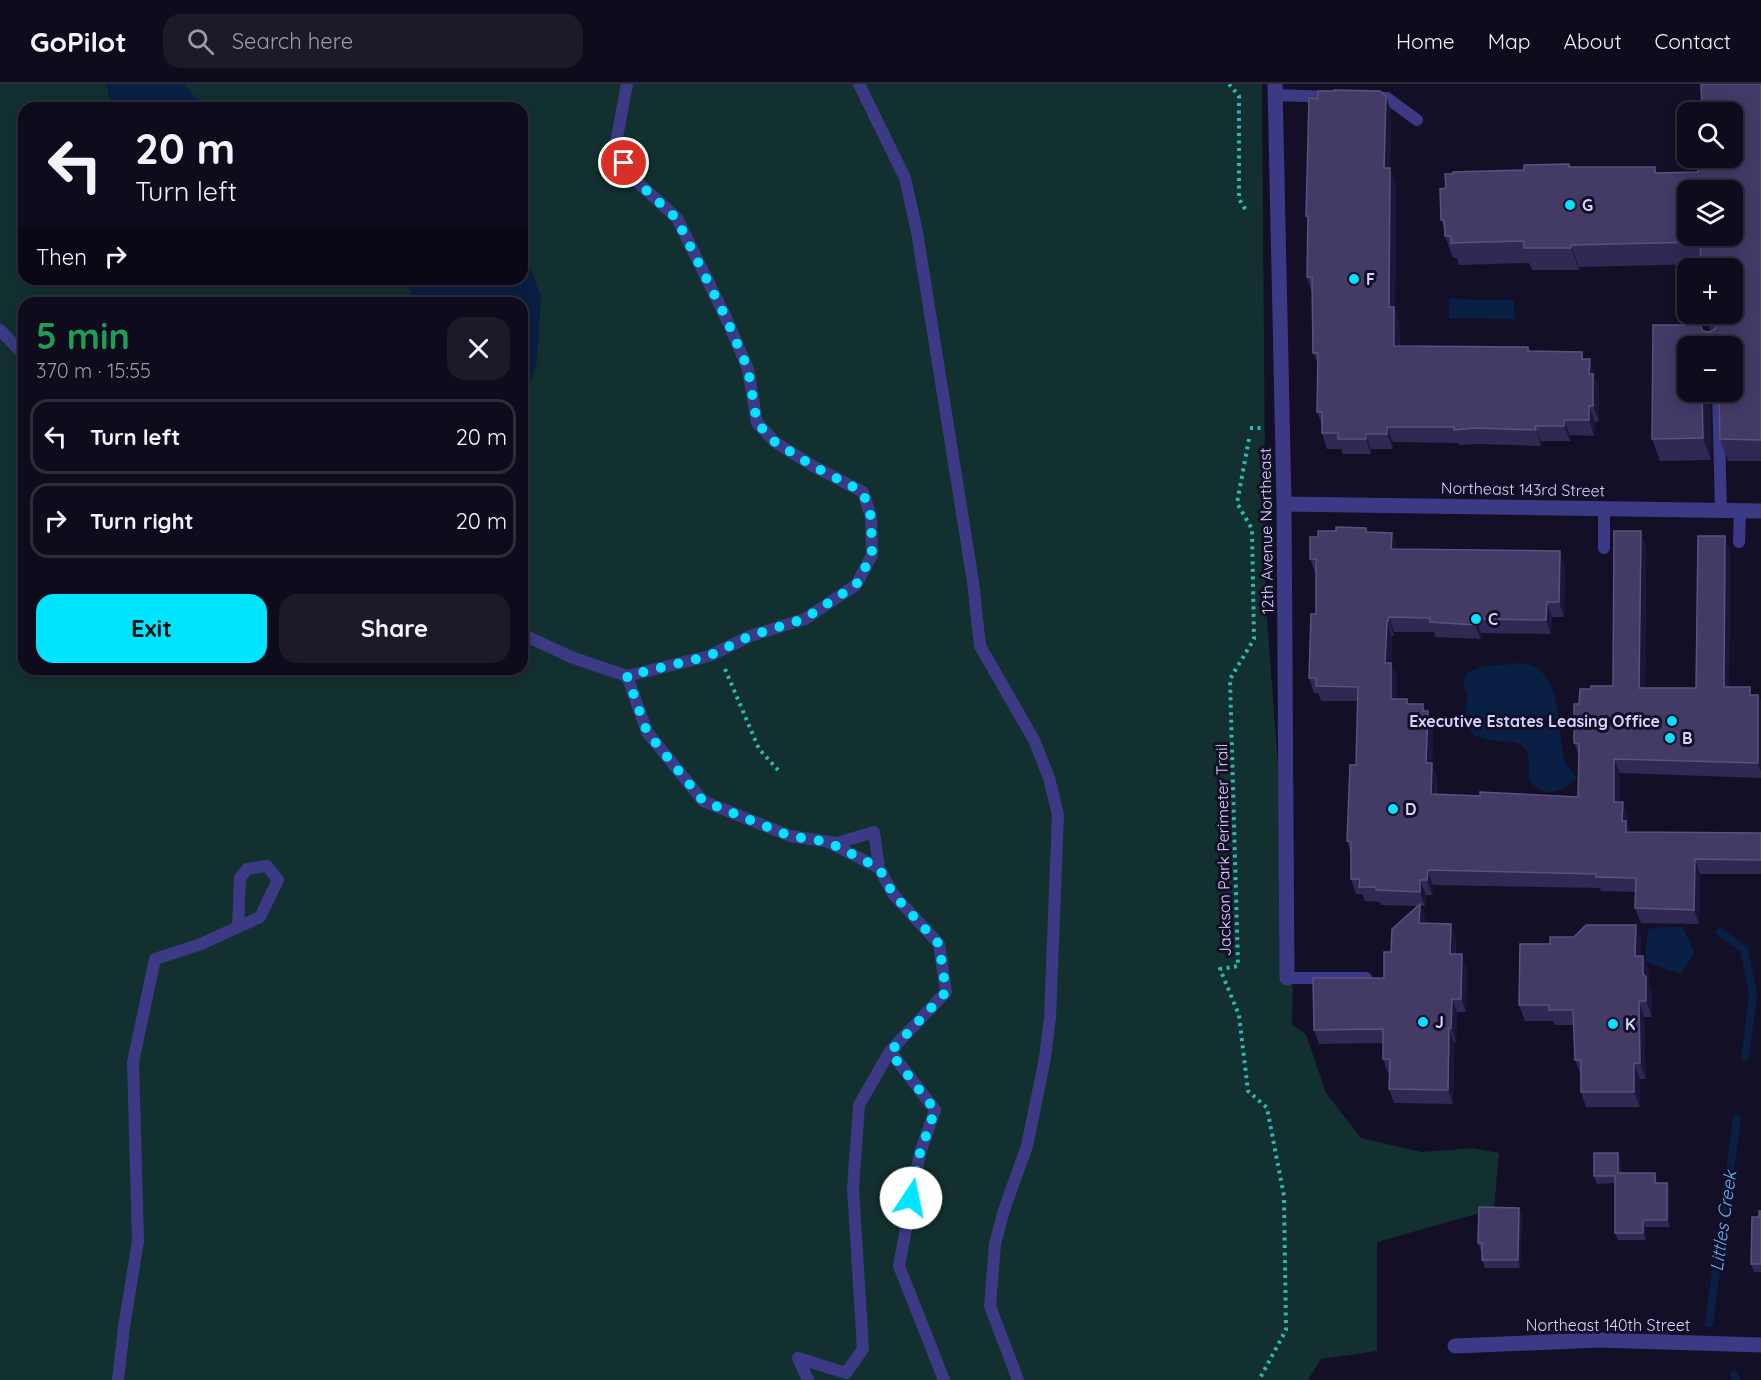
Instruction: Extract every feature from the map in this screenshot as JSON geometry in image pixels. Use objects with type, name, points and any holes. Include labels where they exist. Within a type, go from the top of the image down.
[{"type":"street","name":"12th Avenue Northeast","points":[[1275,90],[1284,504],[1287,978]]},
{"type":"street","name":"Northeast 143rd Street","points":[[1284,504],[1761,511]]},
{"type":"street","name":"Northeast 140th Street","points":[[1455,1346],[1599,1340],[1761,1345]]},
{"type":"lane","points":[[528,637],[571,657],[627,676],[682,663],[717,652],[750,636],[804,619],[856,585],[872,555],[871,517],[863,492],[813,466],[775,442],[757,423],[748,369],[727,320],[676,218],[633,178],[615,148],[627,84]]},
{"type":"lane","points":[[859,84],[905,178],[917,232],[971,571],[980,646],[1034,740],[1049,778],[1058,814],[1050,1017],[1045,1058],[1027,1146],[1004,1210],[995,1244],[990,1306],[1018,1380]]},
{"type":"lane","points":[[1275,90],[1342,97]]},
{"type":"lane","points":[[1365,98],[1387,98],[1417,120]]},
{"type":"lane","points":[[0,330],[18,349]]},
{"type":"lane","points":[[1718,402],[1721,510]]},
{"type":"lane","points":[[1604,509],[1604,548]]},
{"type":"lane","points":[[1739,542],[1740,511]]},
{"type":"lane","points":[[627,676],[647,732],[703,801],[790,836],[837,843],[874,832],[879,868],[893,894],[939,944],[946,992],[890,1052],[859,1105],[853,1188],[863,1348],[846,1373],[798,1358],[808,1380]]},
{"type":"lane","points":[[828,842],[879,868]]},
{"type":"lane","points":[[118,1380],[138,1241],[133,1062],[154,959],[201,944],[260,917],[278,880],[267,866],[247,869],[240,878],[238,927]]},
{"type":"lane","points":[[1287,978],[1366,978]]},
{"type":"lane","points":[[890,1052],[935,1110],[920,1153],[899,1266],[944,1380]]},
{"type":"path","points":[[1229,84],[1239,96],[1239,199],[1247,212]]},
{"type":"path","name":"Jackson Park Perimeter Trail","points":[[1249,439],[1237,503],[1252,529],[1254,639],[1230,680],[1238,966],[1220,969],[1239,1015],[1248,1091],[1267,1108],[1284,1196],[1286,1330],[1259,1380]]},
{"type":"path","points":[[717,652],[759,749],[778,770]]},
{"type":"green space","points":[[0,84],[1262,84],[1266,603],[1293,970],[1292,1025],[1306,1034],[1326,1093],[1361,1138],[1422,1152],[1472,1148],[1499,1153],[1494,1209],[1377,1242],[1377,1351],[1321,1359],[1308,1380],[0,1380]]},
{"type":"water","points":[[106,84],[184,84],[199,102],[110,102]]},
{"type":"water","points":[[528,260],[541,297],[537,361],[528,391],[528,297],[413,297],[408,285],[528,285]]},
{"type":"water","points":[[1449,299],[1514,300],[1514,319],[1449,318]]},
{"type":"water","points":[[1517,663],[1532,666],[1543,674],[1551,685],[1556,699],[1564,759],[1577,778],[1553,792],[1542,790],[1529,781],[1528,755],[1522,745],[1479,737],[1470,731],[1463,721],[1467,706],[1465,676],[1483,667]]},
{"type":"water","points":[[1683,927],[1694,953],[1681,974],[1645,962],[1648,929]]},
{"type":"building","points":[[1701,84],[1761,84],[1761,440],[1720,439],[1719,402],[1743,402],[1743,336],[1677,336],[1677,402],[1702,402],[1703,438],[1652,439],[1653,325],[1700,325],[1703,331],[1709,332],[1715,329],[1716,324],[1743,324],[1743,258],[1701,258],[1700,246],[1743,246],[1743,180],[1677,180],[1677,243],[1571,245],[1571,248],[1524,248],[1524,241],[1451,243],[1451,236],[1445,236],[1444,220],[1441,220],[1440,189],[1446,188],[1445,174],[1453,174],[1453,172],[1524,170],[1524,165],[1569,164],[1569,167],[1655,167],[1655,173],[1698,172],[1698,168],[1743,168],[1743,102],[1702,102]]},
{"type":"building","name":"F","points":[[1318,91],[1380,91],[1386,96],[1384,168],[1390,168],[1389,307],[1394,307],[1394,346],[1528,347],[1528,351],[1582,352],[1582,359],[1590,359],[1589,374],[1593,374],[1593,406],[1589,406],[1589,420],[1564,420],[1564,426],[1535,426],[1536,430],[1387,427],[1387,434],[1366,434],[1366,439],[1338,439],[1338,433],[1322,433],[1322,412],[1317,412],[1318,353],[1313,353],[1312,277],[1307,277],[1309,98],[1318,99]]},
{"type":"building","points":[[1336,527],[1366,528],[1366,532],[1392,533],[1391,549],[1560,551],[1559,602],[1547,602],[1546,620],[1476,619],[1475,625],[1430,622],[1430,618],[1389,617],[1387,621],[1385,663],[1391,663],[1391,699],[1407,699],[1407,704],[1423,704],[1423,711],[1428,711],[1426,763],[1432,763],[1431,794],[1480,796],[1480,792],[1578,797],[1579,744],[1574,743],[1574,704],[1579,704],[1580,689],[1591,689],[1591,686],[1613,686],[1614,531],[1641,531],[1639,688],[1696,688],[1698,536],[1725,536],[1724,687],[1750,687],[1750,695],[1758,695],[1758,763],[1614,759],[1614,802],[1623,802],[1622,821],[1626,821],[1626,832],[1761,833],[1761,860],[1695,859],[1694,910],[1635,908],[1636,878],[1596,877],[1596,874],[1428,870],[1427,880],[1420,880],[1420,892],[1359,887],[1360,879],[1351,879],[1351,842],[1347,841],[1350,765],[1356,765],[1358,687],[1316,686],[1316,678],[1309,678],[1311,614],[1316,614],[1316,559],[1310,559],[1310,537],[1318,537],[1318,531],[1336,531]]},
{"type":"building","name":"J","points":[[1420,904],[1419,923],[1451,924],[1450,954],[1462,954],[1461,999],[1452,999],[1451,1028],[1449,1028],[1448,1090],[1389,1089],[1390,1059],[1383,1059],[1383,1029],[1314,1030],[1313,978],[1384,978],[1384,952],[1391,952],[1392,929]]},
{"type":"building","name":"K","points":[[1586,925],[1636,925],[1635,956],[1643,956],[1646,1001],[1639,1001],[1640,1063],[1634,1063],[1634,1092],[1581,1092],[1581,1060],[1575,1060],[1573,1010],[1549,1010],[1549,1005],[1519,1005],[1520,944],[1550,944],[1550,937],[1574,937]]},
{"type":"building","points":[[1594,1153],[1618,1153],[1618,1173],[1655,1173],[1655,1183],[1667,1183],[1667,1220],[1643,1220],[1643,1233],[1615,1233],[1615,1176],[1594,1176]]},
{"type":"building","points":[[1479,1207],[1519,1208],[1518,1260],[1482,1260],[1482,1243],[1478,1243]]},
{"type":"building","points":[[1759,1211],[1761,1211],[1761,1264],[1751,1264],[1752,1217],[1759,1217]]},
{"type":"waterway","name":"Littles Creek","points":[[1720,932],[1744,949],[1753,995],[1745,1057]]},
{"type":"waterway","name":"Littles Creek","points":[[1709,1323],[1737,1119]]},
{"type":"waterway","name":"Littles Creek","points":[[1734,1375],[1736,1380]]},
{"type":"place","name":"G","points":[[1570,205]]},
{"type":"place","name":"F","points":[[1354,279]]},
{"type":"place","name":"C","points":[[1476,619]]},
{"type":"place","name":"Executive Estates Leasing Office","points":[[1672,721]]},
{"type":"place","name":"B","points":[[1670,738]]},
{"type":"place","name":"D","points":[[1393,809]]},
{"type":"place","name":"J","points":[[1423,1022]]},
{"type":"place","name":"K","points":[[1613,1024]]},
{"type":"route","points":[[624,163],[633,178],[676,218],[727,320],[748,369],[757,423],[775,442],[813,466],[863,492],[871,517],[872,555],[856,585],[804,619],[750,636],[709,656],[627,676],[647,732],[703,801],[790,836],[828,842],[879,868],[893,894],[939,944],[946,992],[890,1052],[935,1110],[920,1153],[911,1198]]}]
